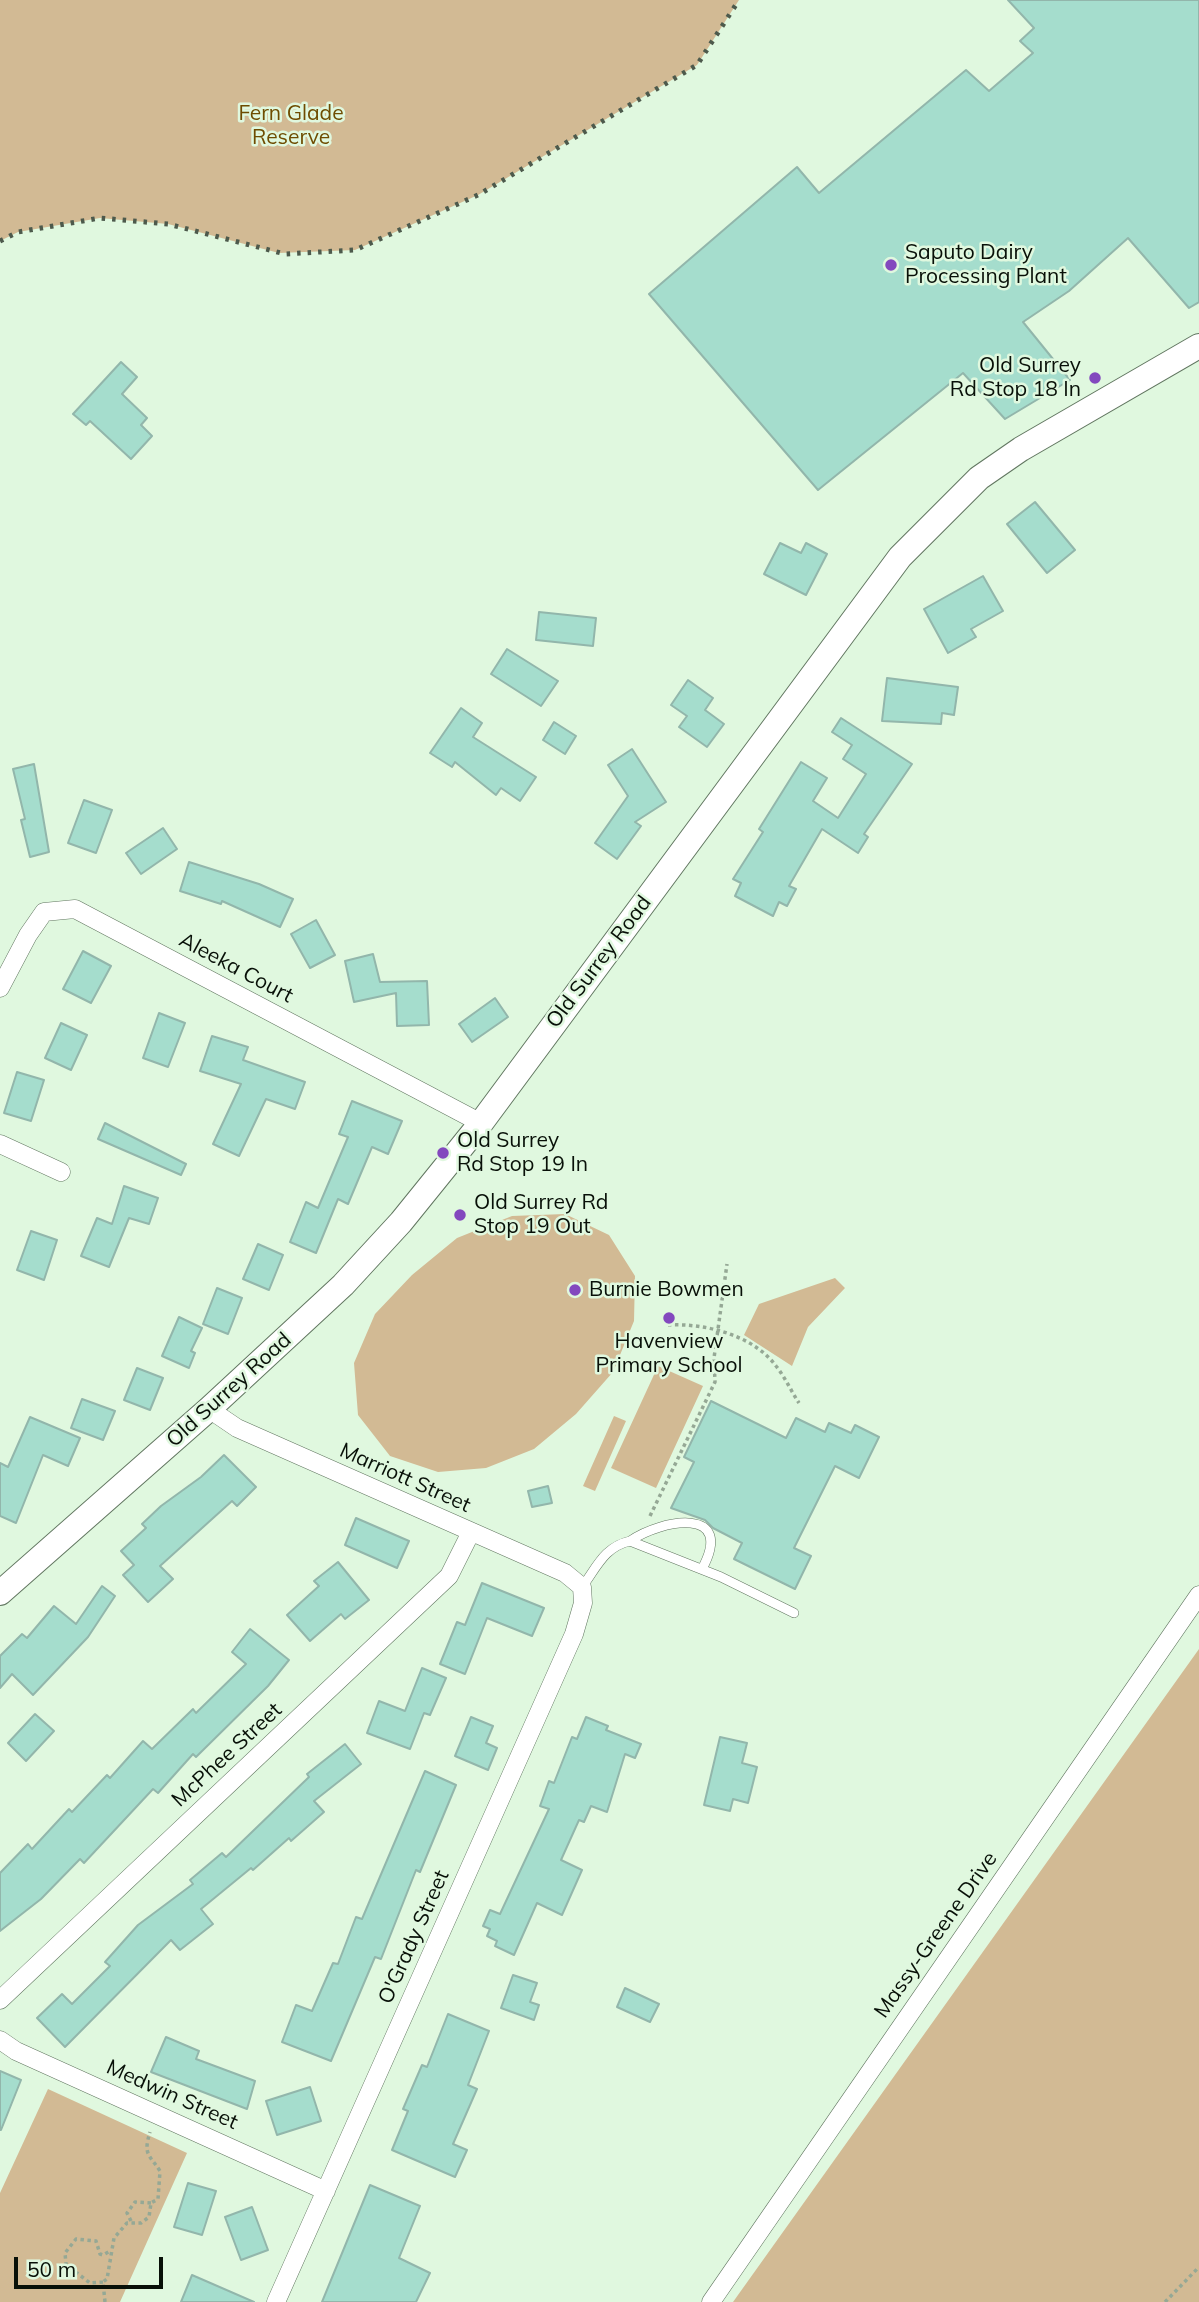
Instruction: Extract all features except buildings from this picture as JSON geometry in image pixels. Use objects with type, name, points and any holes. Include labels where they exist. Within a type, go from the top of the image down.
[{"type":"main road","name":"Old Surrey Road","points":[[0,1593],[209,1409],[343,1285],[401,1222],[481,1123],[900,556],[979,478],[1021,449],[1199,346]]},
{"type":"street","name":"Aleeka Court","points":[[0,988],[28,935],[44,912],[75,909],[481,1123]]},
{"type":"street","points":[[0,1144],[61,1171]]},
{"type":"street","name":"Marriott Street","points":[[209,1409],[237,1428],[565,1573],[582,1587]]},
{"type":"street","name":"McPhee Street","points":[[0,2000],[449,1576],[471,1532]]},
{"type":"street","name":"O'Grady Street","points":[[275,2302],[574,1634],[583,1603],[582,1587]]},
{"type":"street","name":"Massy-Greene Drive","points":[[711,2302],[1199,1595]]},
{"type":"street","name":"Medwin Street","points":[[0,2040],[16,2051],[326,2191]]},
{"type":"lane","points":[[582,1587],[605,1553],[615,1545],[684,1520],[699,1524],[708,1532],[710,1545],[702,1569]]},
{"type":"lane","points":[[630,1541],[702,1569],[794,1613]]},
{"type":"path","points":[[642,1533],[715,1382],[717,1329],[727,1264]]},
{"type":"path","points":[[668,1325],[695,1324],[717,1329],[741,1340],[774,1364],[799,1403]]},
{"type":"path","points":[[131,2221],[127,2213],[135,2202],[151,2203],[158,2199],[160,2171],[151,2163],[147,2148],[156,2113]]},
{"type":"path","points":[[110,2251],[100,2254],[96,2241],[76,2239],[65,2253],[67,2275],[77,2273],[90,2283],[107,2279],[111,2265],[110,2251],[120,2228],[131,2221],[141,2223],[149,2217],[151,2203]]},
{"type":"path","points":[[1165,2302],[1199,2267]]},
{"type":"path","points":[[103,2282],[104,2302]]},
{"type":"green space","name":"Fern Glade Reserve","points":[[0,0],[739,0],[697,65],[478,195],[355,250],[279,253],[168,224],[100,218],[18,232],[0,241]]},
{"type":"green space","points":[[565,1214],[609,1235],[635,1276],[634,1321],[613,1372],[576,1414],[534,1449],[486,1468],[438,1472],[390,1456],[358,1415],[354,1363],[375,1314],[412,1275],[457,1238],[512,1216]]},
{"type":"green space","points":[[835,1278],[845,1288],[808,1327],[792,1366],[744,1335],[759,1304]]},
{"type":"green space","points":[[658,1366],[703,1386],[656,1488],[611,1468]]},
{"type":"green space","points":[[614,1416],[626,1421],[595,1491],[583,1486]]},
{"type":"green space","points":[[1199,1649],[1199,2302],[733,2302]]},
{"type":"green space","points":[[48,2089],[187,2153],[120,2302],[0,2302],[0,2193]]},
{"type":"railway","points":[[0,241],[18,232],[100,218],[168,224],[285,254],[355,250],[478,195],[697,65],[739,0]]},
{"type":"place","name":"Saputo Dairy Processing Plant","points":[[891,265]]},
{"type":"place","name":"Old Surrey Rd Stop 18 In","points":[[1095,378]]},
{"type":"place","name":"Old Surrey Rd Stop 19 In","points":[[443,1153]]},
{"type":"place","name":"Old Surrey Rd Stop 19 Out","points":[[460,1215]]},
{"type":"place","name":"Burnie Bowmen","points":[[575,1290]]},
{"type":"place","name":"Havenview Primary School","points":[[669,1318]]}]
